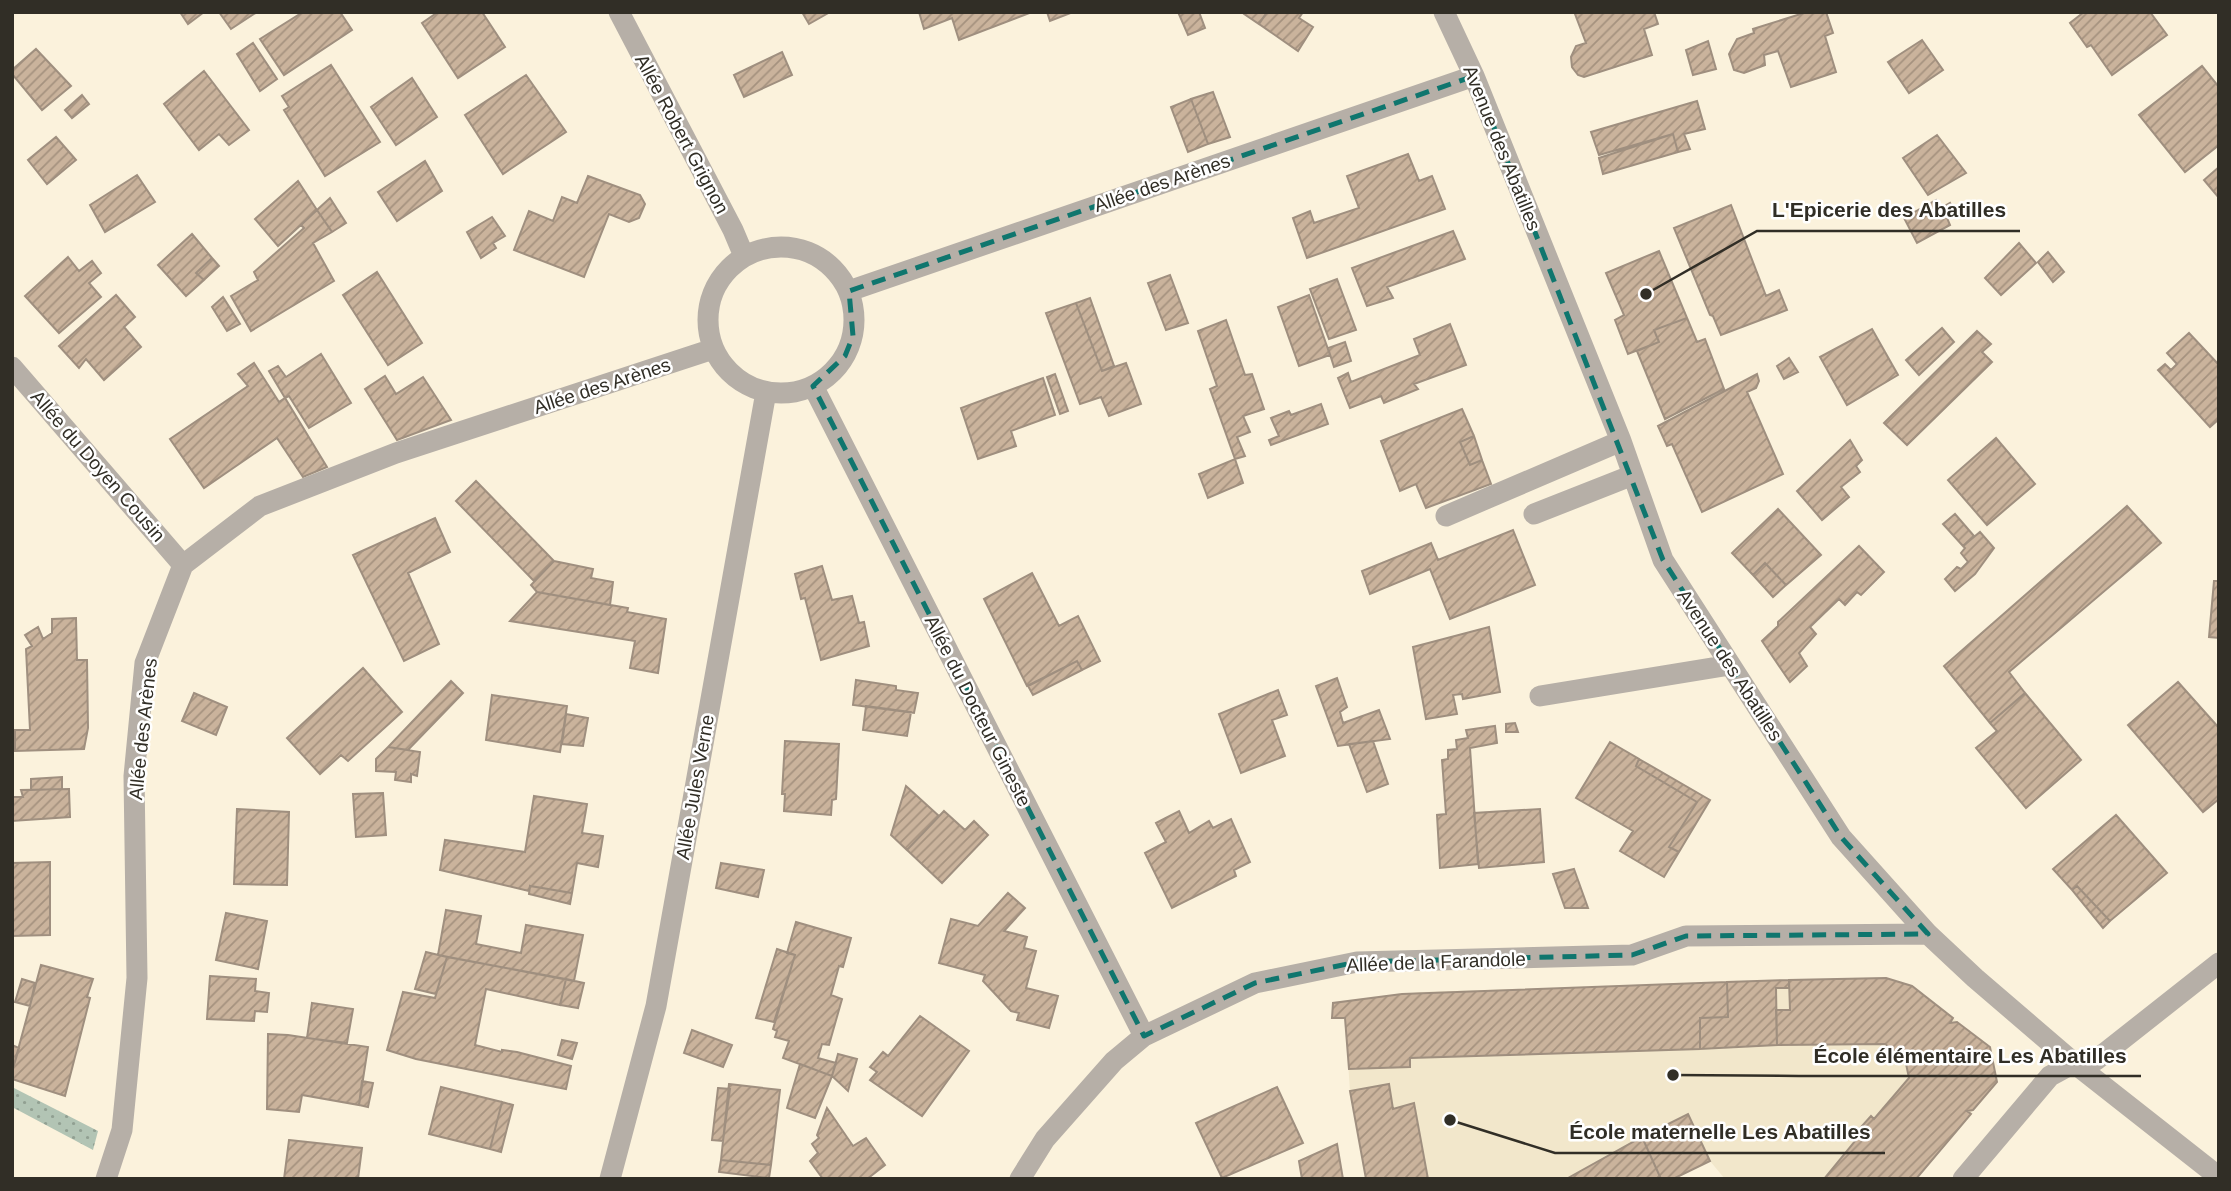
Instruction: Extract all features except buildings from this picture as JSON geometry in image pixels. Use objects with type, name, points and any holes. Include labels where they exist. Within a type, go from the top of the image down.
[{"type":"street","name":"Allée Robert Grignon","points":[[619,12],[727,218],[744,256]]},
{"type":"street","name":"Avenue des Abatilles","points":[[1444,12],[1474,76],[1621,441],[1663,559],[1841,837],[1928,934],[2025,1022],[2219,1177]]},
{"type":"street","name":"Allée des Arènes","points":[[849,291],[1474,76]]},
{"type":"street","points":[[768,247],[793,247],[816,254],[836,270],[849,291],[854,313],[853,335],[845,356],[831,374],[813,386],[790,393],[766,392],[744,384],[726,369],[713,349],[708,328],[708,307],[715,286],[727,269],[744,256],[768,247]]},
{"type":"street","name":"Allée des Arènes","points":[[106,1179],[122,1130],[137,978],[134,776],[145,663],[183,565],[260,506],[396,453],[713,349]]},
{"type":"street","name":"Allée du Doyen Cousin","points":[[12,367],[183,565]]},
{"type":"street","name":"Allée du Docteur Gineste","points":[[813,386],[1144,1036]]},
{"type":"street","name":"Allée Jules Verne","points":[[610,1179],[656,1006],[766,392]]},
{"type":"street","points":[[1446,516],[1621,441]]},
{"type":"street","points":[[1534,514],[1633,475]]},
{"type":"street","points":[[1540,696],[1730,665]]},
{"type":"street","name":"Allée de la Farandole","points":[[1020,1179],[1045,1139],[1114,1061],[1144,1036],[1255,983],[1357,962],[1632,955],[1686,936],[1928,934]]},
{"type":"street","points":[[1963,1179],[2050,1076],[2074,1063],[2096,1060],[2219,963]]},
{"type":"highlighted area","points":[[1474,76],[1663,560],[1841,837],[1928,934],[1686,936],[1632,955],[1357,962],[1255,983],[1144,1036],[813,386],[845,356],[853,336],[849,291]]},
{"type":"shaded area","points":[[1886,978],[1912,986],[1990,1047],[1997,1082],[1916,1179],[1725,1179],[1710,1161],[1673,1179],[1366,1179],[1350,1091],[1345,1019],[1332,1018],[1333,1003],[1420,992]]},
{"type":"green space","points":[[12,1087],[98,1131],[93,1150],[12,1107]]},
{"type":"place","name":"L'Epicerie des Abatilles","points":[[1646,294]]},
{"type":"place","name":"École élémentaire Les Abatilles","points":[[1673,1075]]},
{"type":"place","name":"École maternelle Les Abatilles","points":[[1450,1120]]}]
